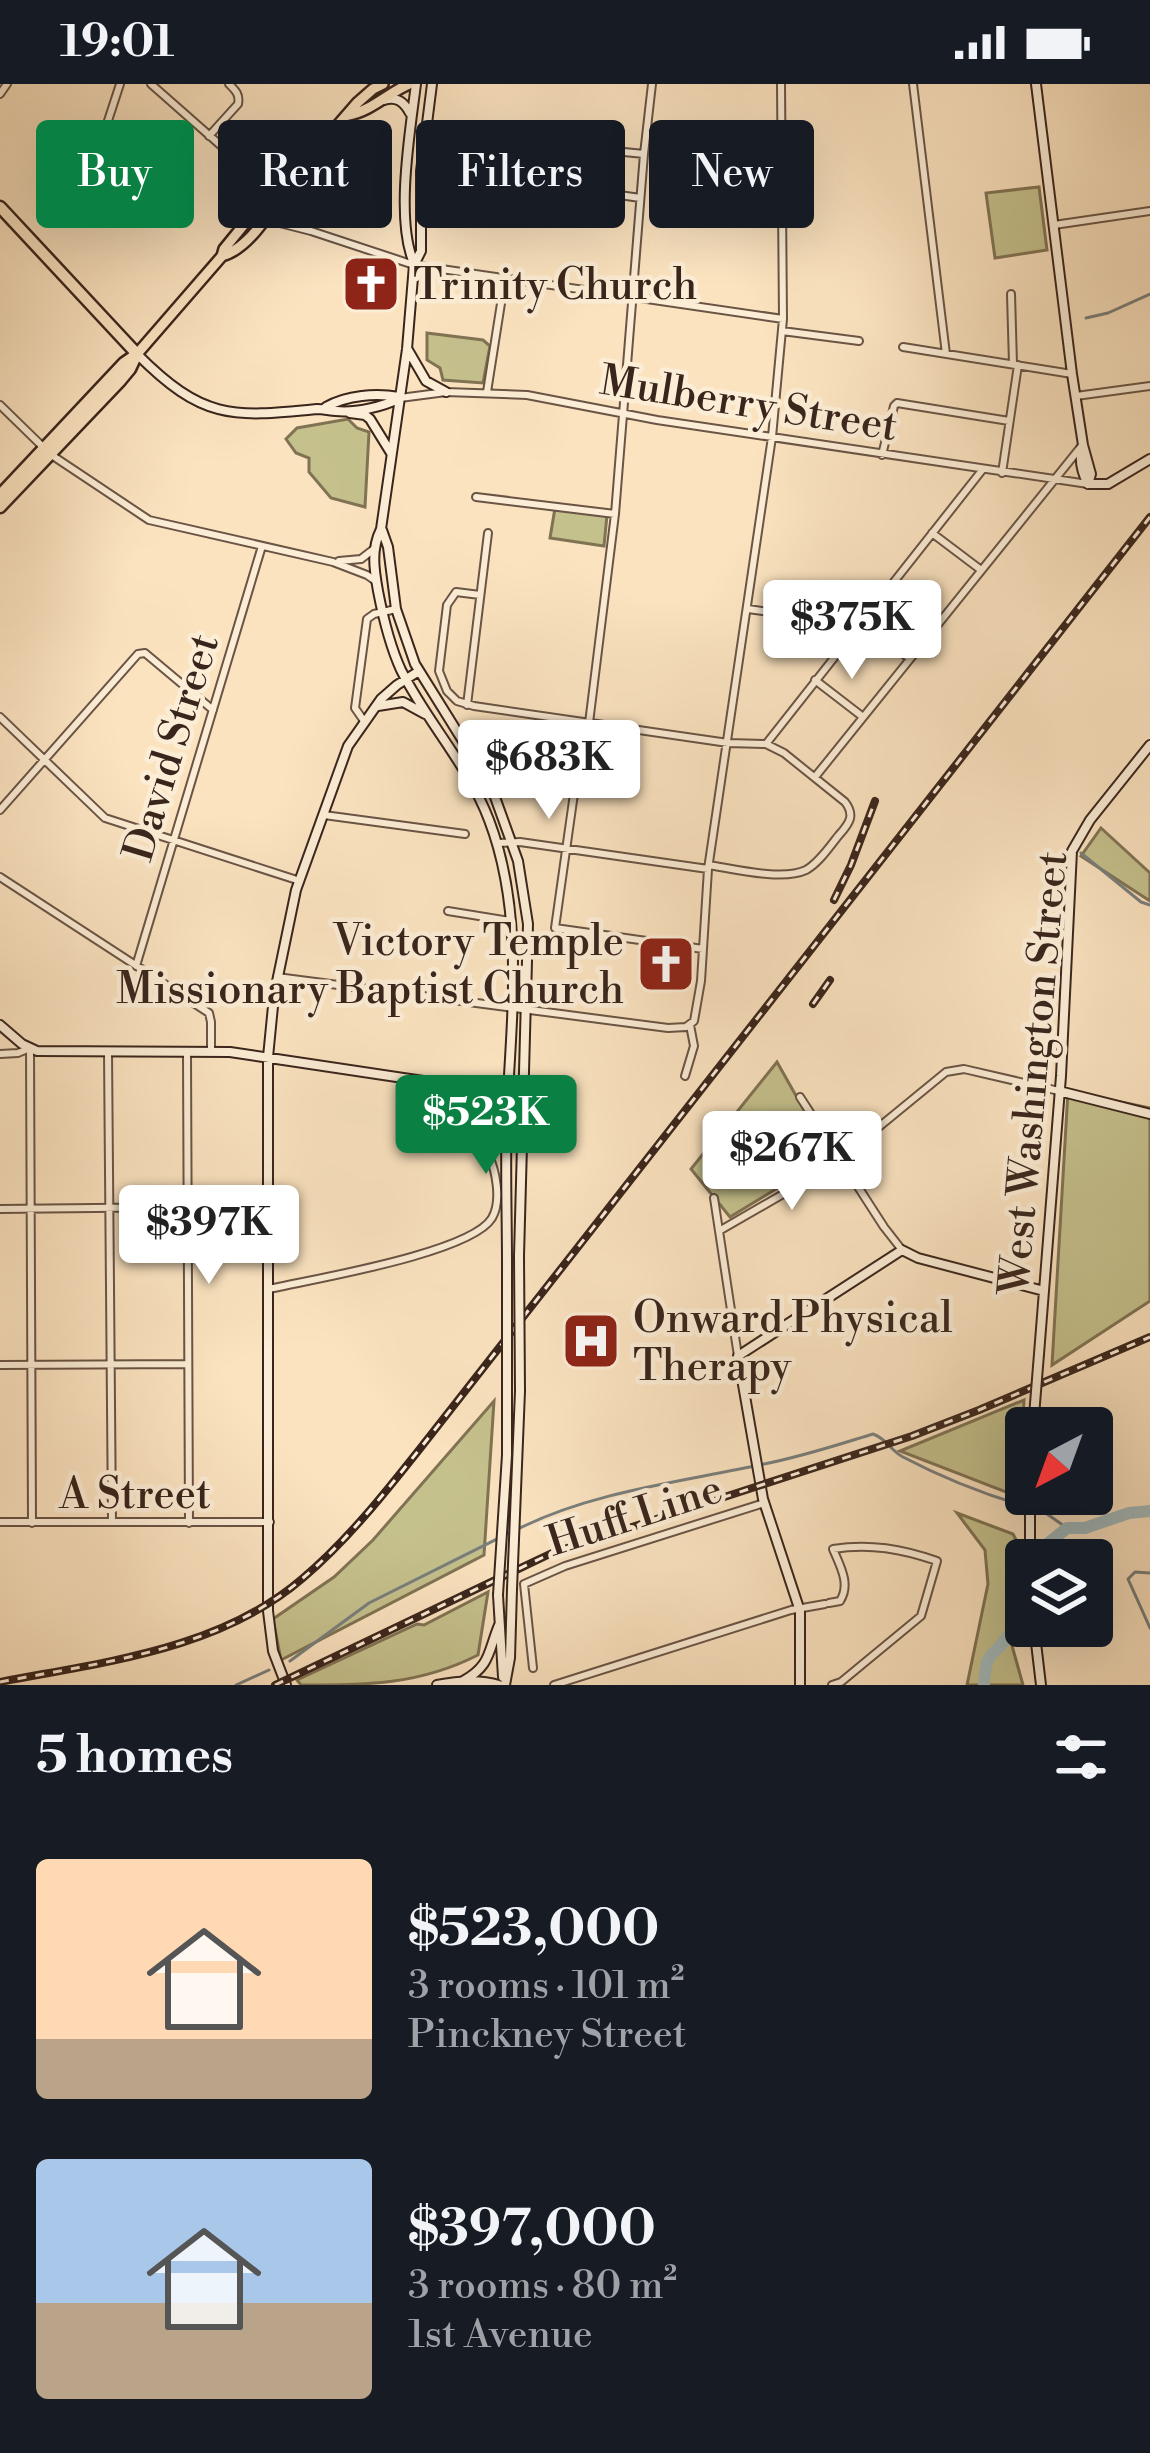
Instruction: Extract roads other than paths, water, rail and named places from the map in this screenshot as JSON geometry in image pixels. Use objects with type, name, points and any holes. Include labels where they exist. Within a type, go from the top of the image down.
[{"type":"highway","points":[[0,207],[137,354],[124,362],[0,507]]},
{"type":"highway","points":[[0,495],[46,450]]},
{"type":"main road","points":[[349,115],[412,84]]},
{"type":"main road","points":[[344,120],[375,86]]},
{"type":"main road","points":[[137,354],[241,228]]},
{"type":"main road","points":[[222,256],[231,254],[256,228]]},
{"type":"street","points":[[0,94],[7,84]]},
{"type":"street","points":[[109,120],[121,84]]},
{"type":"street","points":[[151,84],[218,144]]},
{"type":"street","points":[[209,136],[238,104],[236,90],[229,84]]},
{"type":"street","points":[[412,84],[406,187],[407,247],[414,265]]},
{"type":"street","points":[[432,84],[422,171],[421,251],[414,265],[407,349],[381,529],[374,549],[382,612],[400,666],[472,783],[497,843],[512,921],[507,1455],[498,1595],[502,1685]]},
{"type":"street","points":[[652,84],[615,514],[555,928],[703,949]]},
{"type":"street","points":[[685,1076],[694,1046],[690,1025],[701,981],[708,867],[772,437],[783,319],[781,84]]},
{"type":"street","points":[[913,84],[946,354]]},
{"type":"street","points":[[1036,84],[1085,450],[1094,466],[1114,481]]},
{"type":"street","points":[[377,102],[397,99],[412,116]]},
{"type":"street","points":[[640,198],[498,177],[502,151],[513,141],[644,154]]},
{"type":"street","points":[[1054,225],[1150,211]]},
{"type":"street","points":[[303,228],[414,265],[783,319]]},
{"type":"street","points":[[487,392],[505,278]]},
{"type":"street","points":[[1002,472],[1016,365],[1011,294]]},
{"type":"street","points":[[782,332],[859,341]]},
{"type":"street","points":[[903,347],[1072,374]]},
{"type":"street","points":[[407,349],[426,381],[446,392]]},
{"type":"street","points":[[137,354],[176,391],[223,411],[266,415],[325,409],[365,415],[391,453]]},
{"type":"street","points":[[1076,396],[1150,386]]},
{"type":"street","name":"Mulberry Street","points":[[400,398],[446,392],[526,395],[1088,484]]},
{"type":"street","points":[[325,409],[334,402],[380,394],[400,398]]},
{"type":"street","points":[[337,412],[383,406],[400,398]]},
{"type":"street","points":[[882,454],[897,403],[1010,421]]},
{"type":"street","points":[[0,405],[46,450],[149,520],[333,562],[377,582]]},
{"type":"street","points":[[815,778],[1052,481],[1085,450]]},
{"type":"street","points":[[1085,450],[1080,456],[1088,484],[1114,481],[1150,459]]},
{"type":"street","points":[[766,744],[982,469]]},
{"type":"street","points":[[476,496],[615,514]]},
{"type":"street","points":[[381,529],[396,609],[419,671],[490,786],[518,861],[528,924],[511,1658],[502,1685]]},
{"type":"street","points":[[467,705],[488,532]]},
{"type":"street","points":[[932,533],[981,570]]},
{"type":"street","name":"David Street","points":[[136,966],[262,546]]},
{"type":"street","points":[[333,562],[356,560],[374,549]]},
{"type":"street","points":[[480,596],[456,592],[448,599],[440,678],[457,701],[587,723],[766,744],[845,802],[852,816],[814,864],[790,874],[497,843]]},
{"type":"street","points":[[747,608],[862,621],[910,658]]},
{"type":"street","points":[[364,721],[355,708],[367,619],[396,609]]},
{"type":"street","points":[[0,810],[137,654],[142,652],[213,710]]},
{"type":"street","points":[[286,1685],[268,1619],[268,1057],[278,977],[300,881],[348,746],[371,709],[419,671]]},
{"type":"street","points":[[815,680],[863,718]]},
{"type":"street","points":[[371,709],[403,702],[429,716]]},
{"type":"street","points":[[0,717],[102,816],[300,881]]},
{"type":"street","name":"West Washington Street","points":[[1035,1407],[1060,1091],[1072,851],[1090,820],[1150,746]]},
{"type":"street","points":[[323,815],[465,834]]},
{"type":"street","points":[[0,877],[208,1013],[211,1051]]},
{"type":"street","points":[[448,910],[512,921]]},
{"type":"street","points":[[278,977],[668,1028],[690,1025]]},
{"type":"street","points":[[0,1025],[30,1048],[48,1052],[211,1051],[522,1090]]},
{"type":"street","points":[[0,1054],[30,1048]]},
{"type":"street","points":[[30,1048],[32,1522]]},
{"type":"street","points":[[108,1051],[112,1522]]},
{"type":"street","points":[[187,1051],[189,1523]]},
{"type":"street","points":[[719,1231],[840,1159],[951,1070],[964,1069],[1150,1114]]},
{"type":"street","points":[[450,1084],[496,1107],[508,1134]]},
{"type":"street","points":[[800,1097],[902,1250],[1045,1291]]},
{"type":"street","points":[[269,1289],[440,1248],[474,1234],[496,1213],[494,1167],[488,1154]]},
{"type":"street","points":[[714,1198],[756,1467],[800,1611],[800,1685]]},
{"type":"street","points":[[0,1209],[188,1207]]},
{"type":"street","points":[[738,1356],[902,1250]]},
{"type":"street","points":[[0,1364],[188,1364]]},
{"type":"street","name":"Huff Line","points":[[533,1668],[524,1584],[566,1566],[764,1503]]},
{"type":"street","name":"A Street","points":[[0,1522],[270,1522]]},
{"type":"street","points":[[554,1685],[790,1610],[840,1601],[845,1582],[833,1549],[861,1545],[905,1550],[937,1562],[921,1616],[832,1685]]},
{"type":"street","points":[[463,1681],[489,1660],[500,1623]]},
{"type":"street","points":[[1036,1647],[1041,1685]]},
{"type":"street","points":[[437,1685],[463,1681],[502,1685]]},
{"type":"waterway","points":[[1086,318],[1150,294]]},
{"type":"waterway","points":[[1081,853],[1150,905]]},
{"type":"waterway","points":[[520,1528],[609,1496],[778,1461],[873,1434],[917,1464],[1005,1499]]},
{"type":"waterway","points":[[984,1685],[988,1660],[1016,1619],[1015,1560],[1019,1554],[1040,1550],[1067,1528],[1085,1528],[1150,1511]]},
{"type":"waterway","points":[[1049,1515],[1067,1528]]},
{"type":"waterway","points":[[290,1661],[369,1603],[511,1532]]},
{"type":"waterway","points":[[1150,1573],[1135,1572],[1128,1579],[1150,1628]]},
{"type":"waterway","points":[[236,1685],[269,1670]]},
{"type":"railway","points":[[0,1682],[119,1659],[198,1637],[270,1602],[336,1547],[426,1441],[1150,517]]},
{"type":"railway","points":[[834,900],[875,801]]},
{"type":"railway","points":[[813,1004],[830,980]]},
{"type":"railway","points":[[275,1685],[552,1553],[912,1436],[1150,1337]]},
{"type":"place","name":"Trinity Church","points":[[371,284]]},
{"type":"place","name":"Victory Temple Missionary Baptist Church","points":[[666,964]]},
{"type":"place","name":"Onward Physical Therapy","points":[[591,1341]]}]
